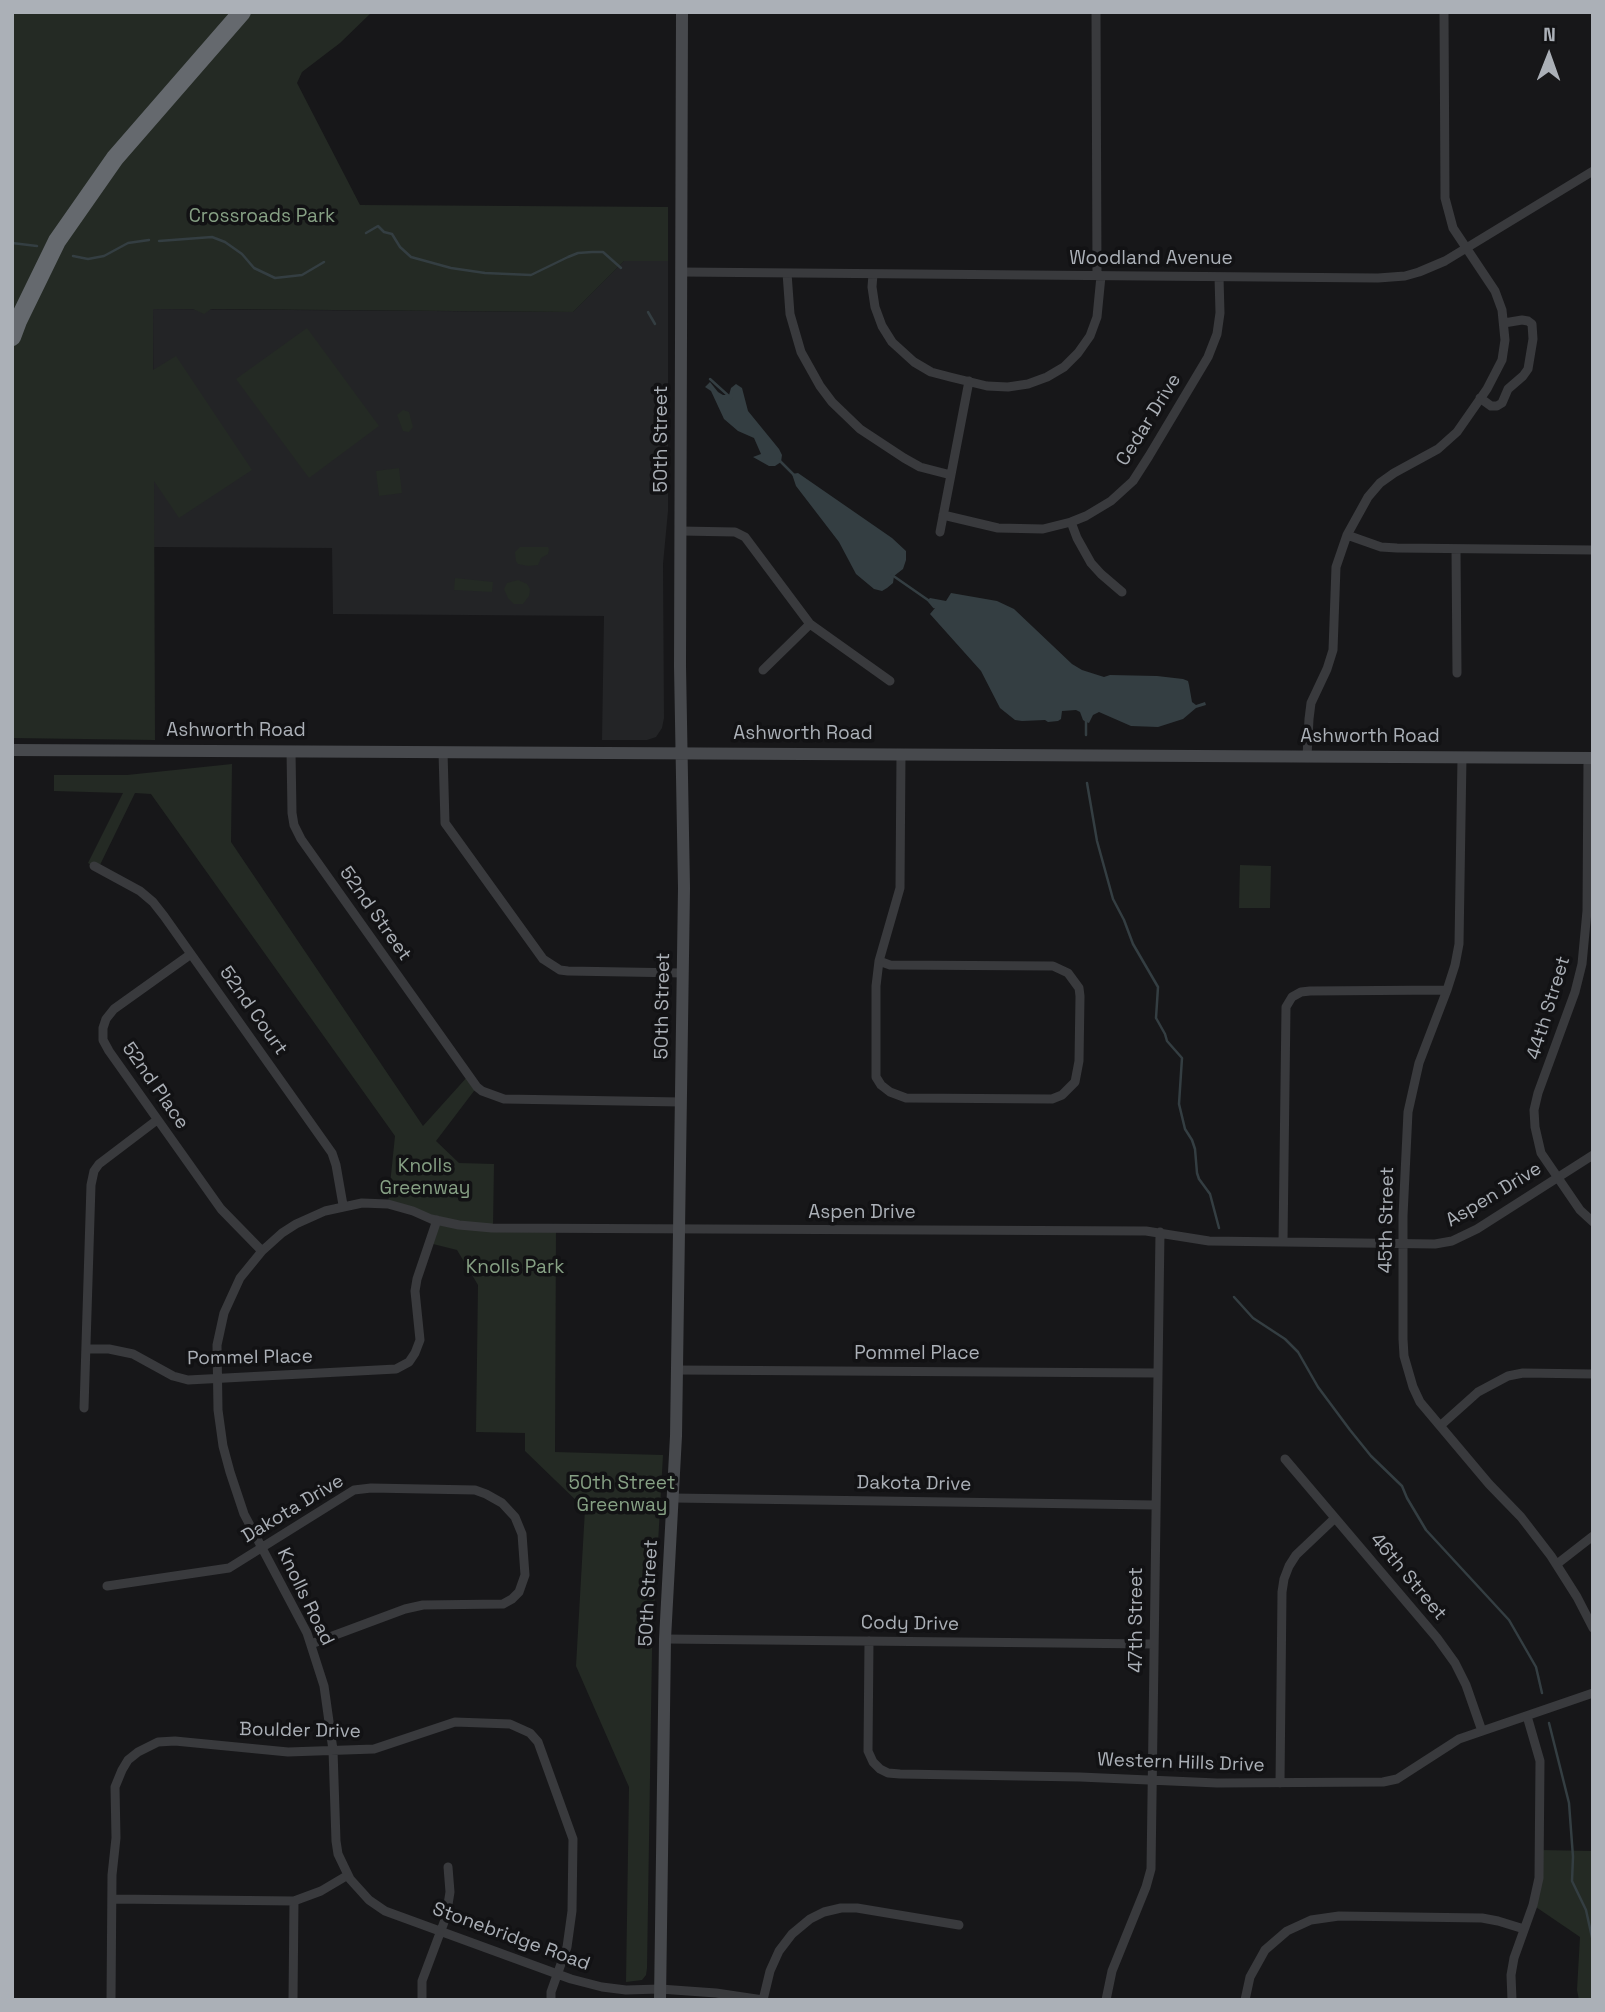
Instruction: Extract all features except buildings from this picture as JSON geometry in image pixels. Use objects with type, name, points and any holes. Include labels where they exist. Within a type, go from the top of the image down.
[{"type":"highway","points":[[12,337],[57,241],[115,158],[243,12]]},
{"type":"main road","name":"50th Street","points":[[660,1995],[665,1639],[677,1370],[683,973],[684,838],[680,666],[681,12]]},
{"type":"main road","name":"Ashworth Road","points":[[12,750],[1591,758]]},
{"type":"street","points":[[873,274],[875,307],[882,326],[899,350],[931,372],[987,386],[1008,387],[1047,377],[1064,367],[1078,353],[1090,336],[1097,317],[1099,276],[1096,12]]},
{"type":"street","points":[[1307,757],[1311,703],[1333,650],[1336,567],[1347,535],[1368,496],[1380,483],[1446,444],[1457,432],[1502,360],[1505,340],[1502,310],[1495,291],[1453,228],[1445,198],[1444,12]]},
{"type":"street","name":"Woodland Avenue","points":[[681,272],[1378,278],[1405,276],[1445,261],[1593,171]]},
{"type":"street","points":[[787,273],[790,314],[801,352],[832,402],[860,429],[904,458],[920,467],[951,475]]},
{"type":"street","name":"Cedar Drive","points":[[943,515],[998,528],[1043,529],[1086,516],[1111,501],[1133,481],[1208,357],[1217,334],[1220,313],[1219,277]]},
{"type":"street","points":[[1480,398],[1491,406],[1502,403],[1508,389],[1528,369],[1533,339],[1532,324],[1521,320],[1504,323]]},
{"type":"street","points":[[940,532],[969,382]]},
{"type":"street","points":[[1071,522],[1091,562],[1122,593]]},
{"type":"street","points":[[681,531],[735,532],[745,537],[810,624],[890,681]]},
{"type":"street","points":[[1347,535],[1381,547],[1593,550]]},
{"type":"street","points":[[1456,549],[1457,673]]},
{"type":"street","points":[[763,670],[810,624]]},
{"type":"street","name":"52nd Street","points":[[291,751],[292,813],[300,839],[473,1083],[482,1091],[504,1099],[681,1102]]},
{"type":"street","points":[[443,751],[445,823],[549,965],[568,971],[683,973]]},
{"type":"street","points":[[879,961],[890,965],[1053,966],[1068,973],[1079,988],[1080,996],[1079,1061],[1075,1082],[1062,1096],[1052,1099],[906,1098],[890,1092],[876,1077],[876,986],[879,961],[900,888],[901,754]]},
{"type":"street","name":"45th Street","points":[[1462,757],[1460,926],[1455,965],[1419,1063],[1410,1100],[1406,1138],[1404,1356],[1420,1402],[1489,1484],[1521,1517],[1557,1564],[1593,1628]]},
{"type":"street","name":"44th Street","points":[[1558,1177],[1541,1153],[1535,1127],[1535,1110],[1538,1093],[1575,992],[1582,964],[1587,923],[1591,758]]},
{"type":"street","name":"52nd Court","points":[[94,866],[140,891],[153,902],[332,1153],[343,1206]]},
{"type":"street","name":"52nd Place","points":[[191,954],[114,1009],[106,1019],[103,1040],[108,1051],[221,1209],[262,1251]]},
{"type":"street","points":[[1283,1242],[1286,1007],[1292,997],[1310,991],[1447,990]]},
{"type":"street","points":[[84,1408],[91,1185],[94,1171],[106,1157],[157,1120]]},
{"type":"street","name":"Aspen Drive","points":[[216,1379],[218,1345],[224,1313],[240,1278],[262,1251],[282,1233],[325,1211],[343,1206],[362,1203],[388,1204],[437,1220],[492,1228],[1160,1232],[1209,1241],[1435,1244],[1452,1241],[1477,1229],[1593,1155]]},
{"type":"street","points":[[1558,1177],[1580,1210],[1593,1222]]},
{"type":"street","name":"Pommel Place","points":[[86,1349],[109,1349],[133,1354],[173,1376],[188,1380],[397,1369],[409,1362],[419,1339],[416,1279],[437,1220]]},
{"type":"street","name":"47th Street","points":[[1106,2000],[1112,1971],[1151,1869],[1160,1232]]},
{"type":"street","name":"Pommel Place","points":[[677,1370],[1157,1373]]},
{"type":"street","points":[[1440,1426],[1478,1392],[1508,1376],[1522,1373],[1593,1374]]},
{"type":"street","name":"Knolls Road","points":[[216,1379],[223,1446],[244,1514],[311,1644],[324,1686],[333,1750],[336,1841],[338,1854],[348,1875]]},
{"type":"street","name":"46th Street","points":[[1285,1459],[1437,1638],[1455,1663],[1475,1707],[1482,1731]]},
{"type":"street","name":"Dakota Drive","points":[[107,1586],[229,1568],[354,1490],[467,1490],[486,1494],[502,1503],[515,1517],[522,1534],[525,1575],[519,1592],[512,1599],[503,1604],[423,1605],[405,1609],[311,1644]]},
{"type":"street","name":"Dakota Drive","points":[[673,1498],[1155,1505]]},
{"type":"street","points":[[1280,1783],[1284,1579],[1296,1555],[1335,1518]]},
{"type":"street","points":[[1557,1564],[1593,1536]]},
{"type":"street","name":"Cody Drive","points":[[665,1639],[1154,1644]]},
{"type":"street","name":"Western Hills Drive","points":[[869,1642],[868,1751],[873,1762],[888,1773],[1080,1777],[1153,1782],[1382,1783],[1397,1779],[1459,1739],[1593,1693]]},
{"type":"street","points":[[1512,2000],[1511,1975],[1514,1958],[1533,1905],[1539,1878],[1539,1761],[1527,1716]]},
{"type":"street","name":"Boulder Drive","points":[[112,1899],[116,1838],[115,1787],[128,1760],[158,1742],[175,1741],[288,1752],[374,1749],[456,1722],[510,1724],[530,1733],[538,1742],[573,1839],[572,1911],[567,1947],[558,1974]]},
{"type":"street","points":[[422,2000],[422,1981],[446,1917],[450,1892],[448,1867]]},
{"type":"street","points":[[111,2000],[112,1899],[294,1901],[321,1891],[348,1875]]},
{"type":"street","name":"Stonebridge Road","points":[[348,1875],[362,1893],[385,1911],[558,1974],[602,1987],[660,1995],[716,1993],[763,2000]]},
{"type":"street","points":[[293,2000],[294,1901]]},
{"type":"street","points":[[763,2000],[770,1971],[779,1951],[792,1934],[810,1919],[824,1912],[857,1908],[959,1925]]},
{"type":"street","points":[[1245,1999],[1250,1977],[1265,1950],[1287,1931],[1311,1920],[1339,1916],[1482,1918],[1524,1929]]},
{"type":"street","points":[[551,2000],[558,1974]]},
{"type":"shaded area","points":[[624,261],[668,261],[668,511],[663,564],[664,718],[656,737],[647,740],[602,740],[604,616],[333,614],[332,548],[154,547],[153,309],[573,312]]},
{"type":"shaded area","points":[[710,382],[723,395],[729,395],[736,384],[742,388],[748,411],[779,449],[781,462],[769,466],[753,457],[761,454],[754,438],[738,431],[724,419],[711,391],[705,387]]},
{"type":"shaded area","points":[[798,473],[892,538],[906,551],[903,569],[894,576],[893,583],[887,588],[882,591],[874,589],[856,574],[839,542],[796,486],[792,474]]},
{"type":"shaded area","points":[[951,593],[997,601],[1014,609],[1072,664],[1082,670],[1104,677],[1157,676],[1183,679],[1188,681],[1192,702],[1196,705],[1205,702],[1206,705],[1196,708],[1183,719],[1158,727],[1131,726],[1099,712],[1093,715],[1089,723],[1083,720],[1080,712],[1076,710],[1062,711],[1058,721],[1015,720],[1000,708],[981,671],[930,614],[935,608],[928,600],[930,598],[946,601]]},
{"type":"green space","points":[[12,12],[235,12],[160,97],[12,320]]},
{"type":"green space","name":"Crossroads Park","points":[[248,12],[372,12],[340,43],[302,72],[297,83],[360,205],[668,207],[668,261],[624,261],[573,312],[211,309],[204,314],[193,309],[153,309],[153,370],[176,356],[252,470],[179,518],[154,481],[155,740],[12,738],[12,350],[41,281],[100,188]]},
{"type":"green space","points":[[307,328],[379,426],[309,478],[236,379]]},
{"type":"green space","points":[[403,410],[409,412],[413,427],[409,432],[403,431],[397,415]]},
{"type":"green space","points":[[399,468],[402,493],[379,496],[376,471]]},
{"type":"green space","points":[[520,547],[548,547],[549,550],[538,565],[528,566],[516,561],[515,552]]},
{"type":"green space","points":[[455,578],[493,582],[492,592],[454,590]]},
{"type":"green space","points":[[518,580],[527,584],[530,589],[523,604],[514,604],[504,589],[507,583]]},
{"type":"green space","points":[[232,764],[231,842],[423,1126],[468,1076],[477,1087],[436,1141],[459,1163],[494,1164],[493,1227],[556,1228],[555,1452],[663,1455],[652,1650],[647,1968],[642,1980],[626,1982],[629,1787],[576,1666],[585,1509],[525,1451],[525,1433],[476,1432],[478,1285],[457,1250],[429,1243],[437,1220],[388,1204],[395,1136],[151,794],[135,793],[98,869],[88,863],[123,793],[54,791],[54,775],[127,775]]},
{"type":"green space","points":[[1240,865],[1271,866],[1270,908],[1239,908]]},
{"type":"green space","points":[[1539,1850],[1593,1851],[1593,2000],[1579,2000],[1577,1990],[1580,1937],[1533,1905]]},
{"type":"waterway","points":[[366,233],[378,226],[384,232],[392,234],[400,247],[411,257],[451,268],[485,273],[531,275],[578,253],[592,252],[603,252],[621,268]]},
{"type":"waterway","points":[[159,241],[212,237],[242,254],[254,268],[275,278],[302,275],[324,262]]},
{"type":"waterway","points":[[73,256],[88,259],[104,256],[128,243],[149,240]]},
{"type":"waterway","points":[[12,243],[37,246]]},
{"type":"waterway","points":[[648,312],[655,324]]},
{"type":"waterway","points":[[710,379],[731,398]]},
{"type":"waterway","points":[[779,460],[794,475]]},
{"type":"waterway","points":[[892,575],[934,607]]},
{"type":"waterway","points":[[1086,720],[1086,735]]},
{"type":"waterway","points":[[1087,783],[1097,841],[1113,899],[1133,944],[1158,987],[1156,1018],[1167,1041],[1182,1058],[1179,1104],[1185,1129],[1195,1149],[1197,1173],[1210,1194],[1219,1228]]},
{"type":"waterway","points":[[1234,1297],[1253,1318],[1285,1339],[1298,1352],[1318,1387],[1350,1430],[1371,1456],[1402,1486],[1426,1530],[1509,1620],[1536,1667],[1542,1693]]},
{"type":"waterway","points":[[1549,1723],[1569,1803],[1572,1881],[1586,1910],[1593,1942]]},
{"type":"park label","name":"Knolls Greenway","points":[[425,1178]]},
{"type":"park label","name":"Knolls Park","points":[[515,1268]]},
{"type":"park label","name":"50th Street Greenway","points":[[622,1495]]}]
